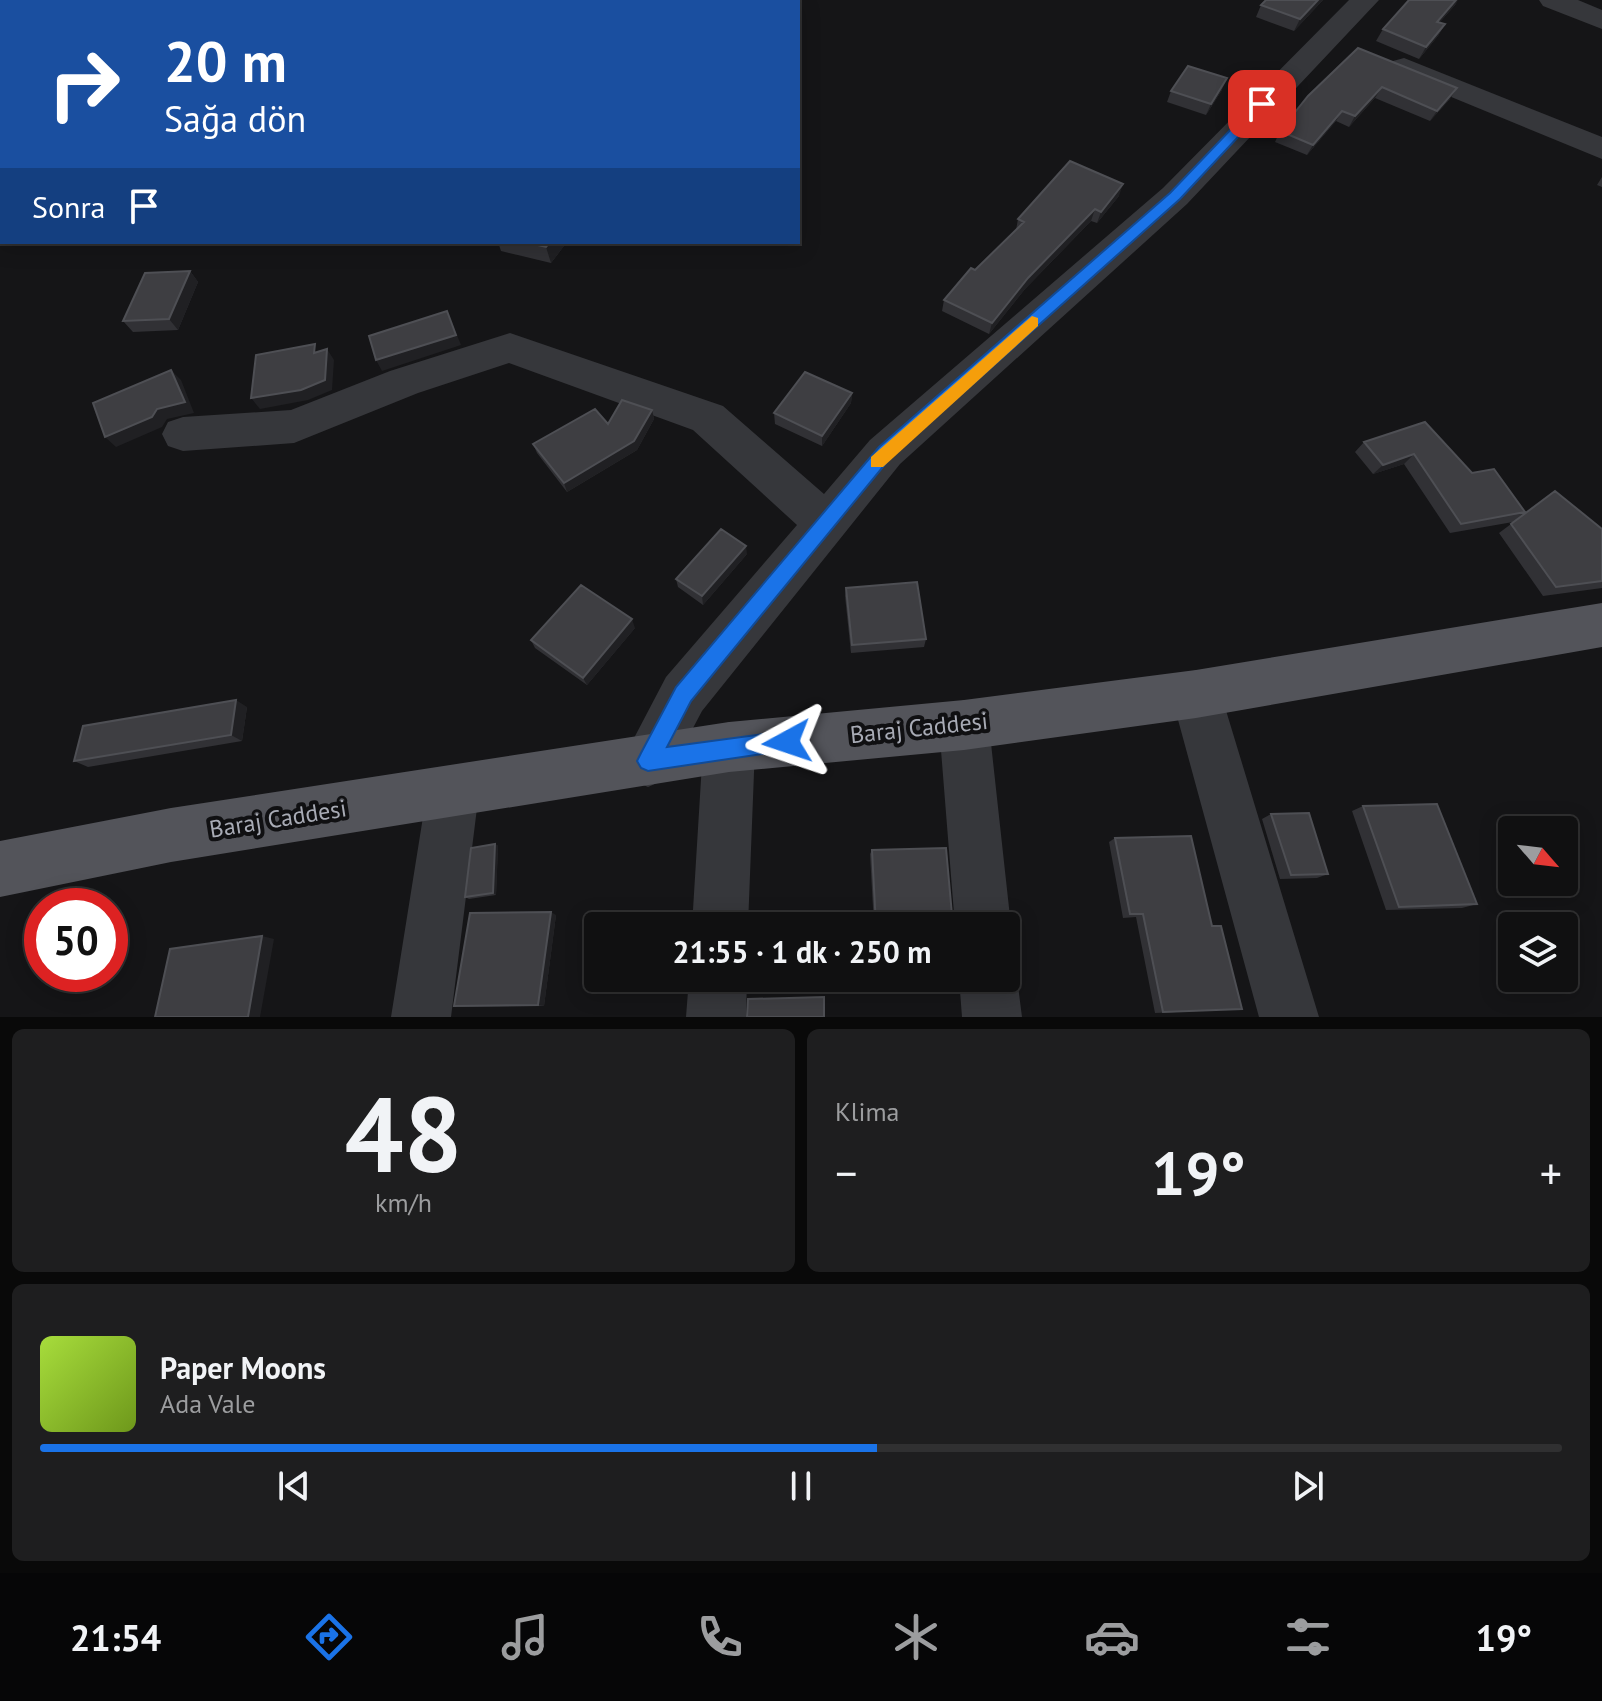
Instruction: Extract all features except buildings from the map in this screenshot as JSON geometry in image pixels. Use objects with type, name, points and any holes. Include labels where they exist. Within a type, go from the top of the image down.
[{"type":"main road","name":"Baraj Caddesi","points":[[0,869],[171,835],[729,747],[964,725],[1196,694],[1602,625]]},
{"type":"street","points":[[648,761],[684,694],[885,452],[1175,196],[1352,45],[1365,0]]},
{"type":"street","points":[[1553,0],[1602,20]]},
{"type":"street","points":[[1352,45],[1602,149]]},
{"type":"street","points":[[183,434],[294,426],[404,382],[510,348],[708,418],[826,523]]},
{"type":"street","points":[[1196,694],[1289,1017]]},
{"type":"street","points":[[964,725],[982,912]]},
{"type":"street","points":[[721,912],[729,747]]},
{"type":"street","points":[[421,1017],[453,792]]},
{"type":"street","points":[[716,1017],[717,992]]},
{"type":"street","points":[[989,992],[992,1017]]},
{"type":"slow traffic","points":[[877,462],[1032,322]]},
{"type":"route","points":[[787,742],[729,747],[648,761],[684,694],[885,452],[1175,196],[1262,104]]}]
